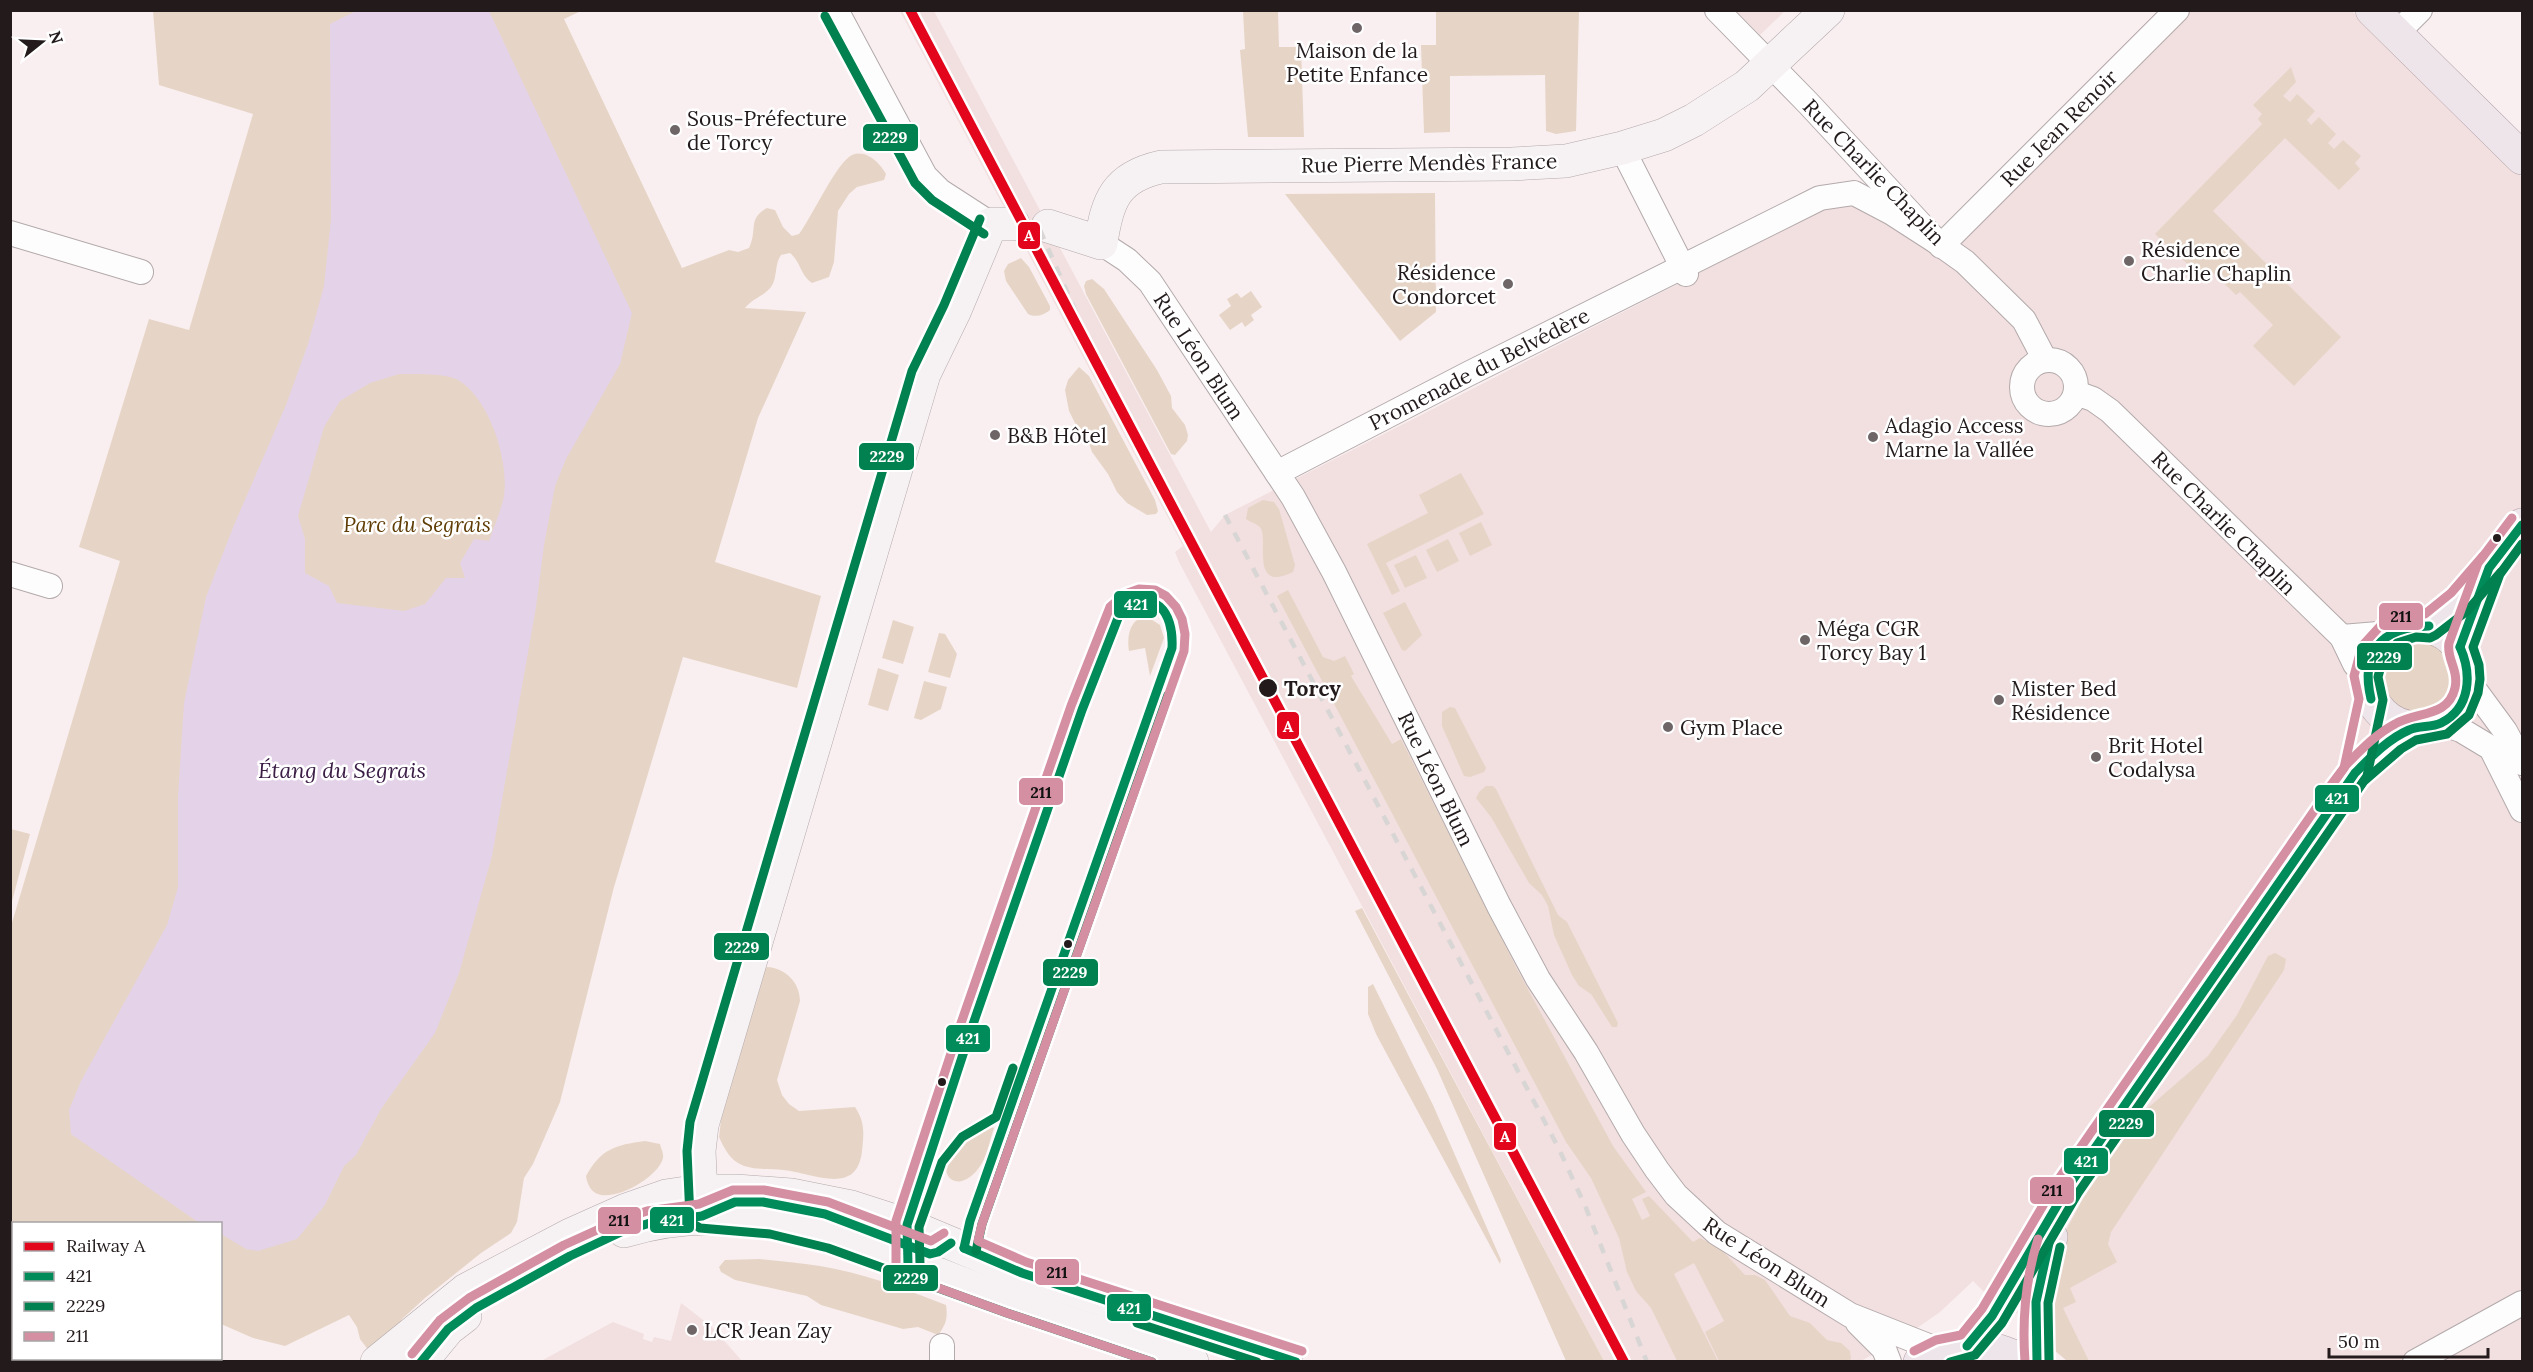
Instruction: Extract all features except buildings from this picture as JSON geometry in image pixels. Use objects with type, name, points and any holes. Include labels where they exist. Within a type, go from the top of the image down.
[{"type":"main road","points":[[2372,10],[2523,158]]},
{"type":"main road","points":[[2429,626],[2459,602],[2523,525]]},
{"type":"main road","points":[[2460,647],[2489,568]]},
{"type":"main road","points":[[1943,1353],[1992,1316],[2068,1187],[2355,773],[2376,751],[2460,707],[2469,682],[2466,658],[2451,638],[2429,626],[2415,625],[2390,633],[2372,652],[2369,688],[2355,773]]},
{"type":"main road","points":[[2369,688],[2388,719],[2426,726]]},
{"type":"main road","points":[[2037,1362],[2034,1317],[2036,1289],[2046,1251],[2068,1187]]},
{"type":"main road","points":[[1943,1353],[1986,1347],[2005,1352],[2024,1362]]},
{"type":"street","points":[[701,1204],[702,1125],[849,620],[924,374],[955,310],[1002,224],[940,191],[925,176],[836,10]]},
{"type":"street","name":"Rue Charlie Chaplin","points":[[1717,10],[1939,244],[1965,262],[2024,320],[2045,360]]},
{"type":"street","name":"Rue Pierre Mendès France","points":[[1101,243],[1106,213],[1117,191],[1135,176],[1161,167],[1512,164],[1566,161],[1664,135],[1694,120],[1747,86],[1828,10]]},
{"type":"street","name":"Rue Jean Renoir","points":[[1939,244],[2177,10]]},
{"type":"street","points":[[2396,34],[2420,10]]},
{"type":"street","points":[[1622,148],[1684,270]]},
{"type":"street","name":"Promenade du Belvédère","points":[[1277,473],[1468,374],[1684,270],[1820,198],[1854,193],[1892,213],[1939,244]]},
{"type":"street","name":"Rue Léon Blum","points":[[1048,226],[1101,243],[1127,260],[1150,282],[1277,473],[1334,572],[1499,906],[1538,979],[1586,1052],[1633,1134],[1676,1195],[1717,1233],[1850,1315],[1943,1353]]},
{"type":"street","points":[[10,233],[141,272]]},
{"type":"street","points":[[2045,360],[2062,363],[2069,368],[2076,384],[2076,393],[2069,406],[2056,414],[2048,415],[2032,409],[2022,395],[2023,379],[2032,365],[2045,360]]},
{"type":"street","name":"Rue Charlie Chaplin","points":[[2076,393],[2093,399],[2110,411],[2342,637],[2369,688]]},
{"type":"street","points":[[10,574],[50,586]]},
{"type":"street","points":[[2342,637],[2390,633]]},
{"type":"street","points":[[2469,682],[2505,731],[2523,763]]},
{"type":"street","points":[[2426,726],[2461,729],[2504,758],[2523,785]]},
{"type":"street","points":[[2491,748],[2523,810]]},
{"type":"street","points":[[421,1362],[447,1329],[476,1308],[563,1260],[621,1232],[736,1191],[790,1195],[851,1207],[907,1226],[1022,1273],[1273,1355],[1286,1362]]},
{"type":"street","points":[[377,1362],[466,1290],[626,1210],[666,1196],[831,1236],[1011,1302],[1191,1362]]},
{"type":"street","points":[[2415,1362],[2523,1303]]},
{"type":"street","name":"Rue Léon Blum","points":[[1850,1315],[1884,1349],[1889,1362]]},
{"type":"shaded area","points":[[900,11],[934,11],[1211,532],[1225,515],[1876,183],[1945,255],[2187,11],[2352,11],[2522,177],[2522,1361],[2077,1361],[2026,1316],[2010,1311],[1989,1297],[1973,1281],[1940,1312],[1904,1337],[1861,1361],[1604,1361],[1179,562],[1175,552],[1183,546]]},
{"type":"shaded area","points":[[1736,11],[1785,11],[1760,35]]},
{"type":"shaded area","points":[[681,1303],[712,1327],[742,1361],[541,1361],[613,1322],[644,1334],[643,1339],[652,1342],[654,1337],[671,1341]]},
{"type":"green space","name":"Parc du Segrais","points":[[153,11],[581,11],[564,19],[682,268],[729,250],[738,252],[749,248],[757,216],[767,208],[775,210],[783,227],[792,236],[799,234],[839,168],[852,155],[867,155],[886,174],[884,180],[857,187],[849,194],[838,211],[834,262],[829,277],[812,283],[790,253],[781,255],[771,287],[745,308],[806,312],[758,418],[715,562],[821,596],[797,688],[683,657],[614,887],[560,1102],[533,1164],[524,1178],[517,1222],[511,1233],[481,1253],[402,1319],[382,1350],[372,1355],[360,1339],[357,1327],[349,1315],[285,1346],[253,1338],[222,1324],[222,1222],[11,1221],[11,926],[120,561],[79,547],[149,319],[189,330],[253,114],[159,85]]},
{"type":"green space","points":[[1243,11],[1278,11],[1279,47],[1301,47],[1304,137],[1248,137],[1240,50],[1245,49]]},
{"type":"green space","points":[[1436,11],[1579,11],[1576,131],[1556,134],[1546,131],[1545,75],[1450,76],[1450,132],[1424,133],[1421,45],[1436,45]]},
{"type":"green space","points":[[2291,67],[2296,82],[2283,96],[2290,102],[2297,94],[2315,111],[2307,120],[2311,125],[2319,117],[2336,134],[2328,143],[2334,149],[2343,140],[2361,156],[2355,163],[2360,169],[2339,190],[2285,138],[2213,211],[2341,337],[2294,386],[2253,346],[2273,325],[2240,292],[2236,295],[2212,272],[2204,279],[2155,234],[2262,124],[2258,119],[2262,114],[2253,105]]},
{"type":"green space","points":[[1435,193],[1436,312],[1400,341],[1285,194]]},
{"type":"green space","points":[[1021,258],[1029,267],[1050,306],[1050,310],[1042,315],[1028,314],[1006,281],[1004,271],[1008,264]]},
{"type":"green space","points":[[1092,279],[1104,289],[1157,370],[1171,396],[1172,408],[1185,425],[1187,441],[1175,455],[1171,454],[1086,294],[1084,286],[1086,281]]},
{"type":"green space","points":[[1251,291],[1262,307],[1251,315],[1254,320],[1245,327],[1242,322],[1230,330],[1219,315],[1231,306],[1227,299],[1237,293],[1241,298]]},
{"type":"green space","points":[[1079,367],[1089,376],[1155,500],[1158,511],[1156,514],[1147,515],[1127,503],[1117,492],[1108,474],[1092,452],[1086,434],[1075,423],[1069,411],[1065,390],[1068,380]]},
{"type":"green space","points":[[1461,473],[1484,514],[1386,563],[1400,591],[1392,595],[1367,544],[1428,513],[1419,495]]},
{"type":"green space","points":[[1263,500],[1274,502],[1279,509],[1295,565],[1293,572],[1280,577],[1271,576],[1266,571],[1261,529],[1246,519],[1248,508]]},
{"type":"green space","points":[[1481,522],[1492,545],[1470,556],[1459,533]]},
{"type":"green space","points":[[1448,539],[1459,561],[1437,572],[1426,550]]},
{"type":"green space","points":[[1416,555],[1427,578],[1405,588],[1394,565]]},
{"type":"green space","points":[[1288,590],[1323,657],[1334,661],[1345,656],[1354,674],[1351,676],[1392,744],[1401,739],[1517,969],[1613,1146],[1646,1192],[1632,1199],[1642,1220],[1650,1216],[1642,1199],[1649,1196],[1693,1242],[1700,1238],[1720,1248],[1745,1275],[1755,1275],[1765,1280],[1790,1316],[1810,1323],[1827,1340],[1841,1343],[1850,1351],[1851,1359],[1848,1361],[1719,1361],[1705,1332],[1724,1321],[1694,1263],[1674,1274],[1718,1361],[1677,1361],[1651,1308],[1636,1291],[1627,1272],[1619,1238],[1591,1178],[1566,1142],[1277,596]]},
{"type":"green space","points":[[1405,602],[1422,635],[1405,651],[1402,650],[1383,613]]},
{"type":"green space","points":[[1146,616],[1160,625],[1164,638],[1150,676],[1145,648],[1129,651],[1128,645],[1130,629],[1136,621]]},
{"type":"green space","points":[[893,620],[914,627],[903,664],[882,658]]},
{"type":"green space","points":[[939,633],[945,634],[957,654],[950,678],[928,672]]},
{"type":"green space","points":[[2411,640],[2425,640],[2439,646],[2450,657],[2456,671],[2453,693],[2445,705],[2425,716],[2411,716],[2397,710],[2386,699],[2380,685],[2380,671],[2386,657],[2397,646]]},
{"type":"green space","points":[[878,668],[899,675],[888,711],[868,705]]},
{"type":"green space","points":[[924,681],[947,687],[941,709],[921,720],[914,718]]},
{"type":"green space","points":[[1450,707],[1455,708],[1486,768],[1484,772],[1470,777],[1464,776],[1442,726],[1442,712]]},
{"type":"green space","points":[[1486,786],[1493,786],[1496,789],[1558,915],[1567,922],[1618,1023],[1617,1027],[1612,1027],[1591,994],[1579,986],[1572,975],[1554,935],[1548,906],[1542,895],[1529,883],[1491,817],[1476,798]]},
{"type":"green space","points":[[10,829],[30,834],[11,905]]},
{"type":"green space","points":[[1362,908],[1604,1361],[1566,1361],[1437,1069],[1355,911]]},
{"type":"green space","points":[[2275,953],[2286,959],[2284,970],[2111,1232],[2108,1244],[2117,1262],[2070,1288],[2076,1302],[2063,1308],[2089,1361],[2067,1361],[2048,1345],[2044,1329],[2066,1231],[2085,1194],[2134,1120],[2208,1056],[2237,1015],[2268,956]]},
{"type":"green space","points":[[767,967],[780,970],[791,978],[798,988],[800,1001],[777,1080],[782,1095],[799,1111],[855,1107],[861,1118],[863,1139],[858,1165],[852,1174],[843,1178],[832,1179],[783,1170],[743,1166],[729,1155],[719,1137],[722,1112],[763,970]]},
{"type":"green space","points":[[1373,984],[1433,1105],[1501,1260],[1500,1264],[1376,1034],[1368,1014],[1368,987]]},
{"type":"green space","points":[[989,1126],[994,1128],[982,1163],[971,1176],[961,1181],[953,1180],[947,1174],[947,1164],[952,1152],[966,1139]]},
{"type":"green space","points":[[645,1141],[660,1144],[663,1153],[660,1165],[653,1173],[644,1181],[622,1192],[602,1195],[592,1190],[586,1176],[603,1154],[625,1144]]},
{"type":"green space","points":[[759,1259],[820,1266],[884,1282],[946,1305],[946,1321],[938,1335],[918,1327],[903,1329],[821,1305],[807,1296],[735,1280],[721,1272],[719,1267],[725,1260]]},
{"type":"green space","points":[[10,1287],[12,1288],[12,1360],[162,1361],[11,1361]]},
{"type":"water","name":"Étang du Segrais","points":[[356,11],[489,11],[632,313],[620,364],[566,459],[555,486],[492,856],[459,973],[435,1033],[381,1109],[356,1155],[344,1166],[325,1205],[297,1239],[258,1251],[246,1249],[222,1235],[222,1222],[195,1220],[71,1134],[69,1110],[81,1081],[167,925],[178,887],[178,797],[184,703],[206,597],[234,525],[286,405],[308,344],[324,286],[331,219],[330,24]],"holes":[[[399,374],[438,375],[458,380],[469,389],[479,401],[495,432],[505,482],[504,496],[489,541],[474,539],[460,563],[465,578],[446,578],[425,604],[404,611],[337,603],[329,586],[305,573],[305,539],[298,516],[324,427],[340,401],[370,383]]]},
{"type":"railway","points":[[1040,230],[1104,376]]},
{"type":"railway","points":[[1225,515],[1559,1149],[1586,1208],[1647,1362]]},
{"type":"rail line","name":"A","points":[[910,10],[1624,1362]]},
{"type":"transit line","name":"2229","points":[[825,16],[915,183],[932,200],[984,234]]},
{"type":"transit line","name":"2229","points":[[980,219],[944,305],[912,371],[690,1122],[687,1151],[690,1218],[693,1224],[700,1228],[770,1234],[828,1248],[1007,1313],[1152,1362]]},
{"type":"transit line","name":"211","points":[[1914,1351],[1936,1340],[1961,1335],[1982,1309],[2058,1180],[2346,765],[2388,728],[2404,720],[2439,709],[2451,698],[2456,682],[2449,654],[2449,643],[2478,563],[2512,518]]},
{"type":"transit line","name":"421","points":[[2460,647],[2489,568],[2522,525]]},
{"type":"transit line","name":"2229","points":[[1950,1362],[1975,1355],[2002,1323],[2078,1193],[2364,781],[2401,749],[2416,740],[2447,734],[2469,715],[2478,693],[2480,679],[2479,665],[2473,647],[2500,574],[2522,544]]},
{"type":"transit line","name":"211","points":[[2331,785],[2344,768],[2359,699],[2354,676],[2362,646],[2384,622],[2412,613],[2425,614],[2451,593],[2483,556]]},
{"type":"transit line","name":"2229","points":[[2351,799],[2367,776],[2383,700],[2378,677],[2383,658],[2397,643],[2416,637],[2430,638],[2436,635],[2467,611],[2501,572]]},
{"type":"transit line","name":"211","points":[[1152,1362],[903,1275],[896,1265],[896,1221],[959,1029],[1071,706],[1110,607],[1125,594],[1139,589],[1155,590],[1166,596],[1176,607],[1182,619],[1185,634],[1184,651],[982,1224],[978,1241],[1026,1262],[1302,1351]]},
{"type":"transit line","name":"421","points":[[908,1264],[907,1225],[970,1033],[1082,710],[1120,613],[1132,605],[1152,602],[1159,606],[1170,623],[1172,648],[970,1221],[964,1248]]},
{"type":"transit line","name":"421","points":[[2371,699],[2368,682],[2369,668],[2378,645],[2398,631],[2429,626]]},
{"type":"transit line","name":"421","points":[[1967,1346],[1992,1316],[2068,1187],[2355,773],[2394,738],[2413,728],[2441,723],[2458,709],[2466,690],[2467,679],[2460,647]]},
{"type":"transit line","name":"2229","points":[[976,1251],[982,1224],[1168,695]]},
{"type":"transit line","name":"2229","points":[[920,1264],[919,1227],[942,1162],[962,1137],[996,1117],[1013,1068]]},
{"type":"transit line","name":"211","points":[[412,1354],[440,1320],[469,1298],[564,1245],[617,1221],[647,1211],[699,1204],[733,1190],[764,1190],[828,1202],[931,1241],[944,1233]]},
{"type":"transit line","name":"421","points":[[421,1362],[448,1329],[476,1308],[570,1256],[621,1232],[650,1223],[702,1216],[735,1202],[763,1202],[825,1214],[930,1254],[938,1252],[951,1243]]},
{"type":"transit line","name":"211","points":[[2025,1362],[2026,1300],[2030,1269],[2038,1239]]},
{"type":"transit line","name":"421","points":[[2037,1362],[2036,1302],[2049,1243]]},
{"type":"transit line","name":"2229","points":[[2049,1361],[2048,1303],[2060,1247]]},
{"type":"transit line","name":"421","points":[[964,1248],[1022,1273],[1296,1362]]},
{"type":"transit line","name":"2229","points":[[1137,1323],[1257,1362]]},
{"type":"place","name":"Maison de la Petite Enfance","points":[[1357,28]]},
{"type":"place","name":"Sous-Préfecture de Torcy","points":[[675,130]]},
{"type":"place","name":"Résidence Charlie Chaplin","points":[[2129,261]]},
{"type":"place","name":"Résidence Condorcet","points":[[1508,284]]},
{"type":"place","name":"B&B Hôtel","points":[[995,435]]},
{"type":"place","name":"Adagio Access Marne la Vallée","points":[[1873,437]]},
{"type":"place","name":"Méga CGR Torcy Bay 1","points":[[1805,640]]},
{"type":"place","name":"Torcy","points":[[1268,688]]},
{"type":"place","name":"Mister Bed Résidence","points":[[1999,700]]},
{"type":"place","name":"Gym Place","points":[[1668,727]]},
{"type":"place","name":"Brit Hotel Codalysa","points":[[2096,757]]},
{"type":"place","name":"LCR Jean Zay","points":[[692,1330]]}]
